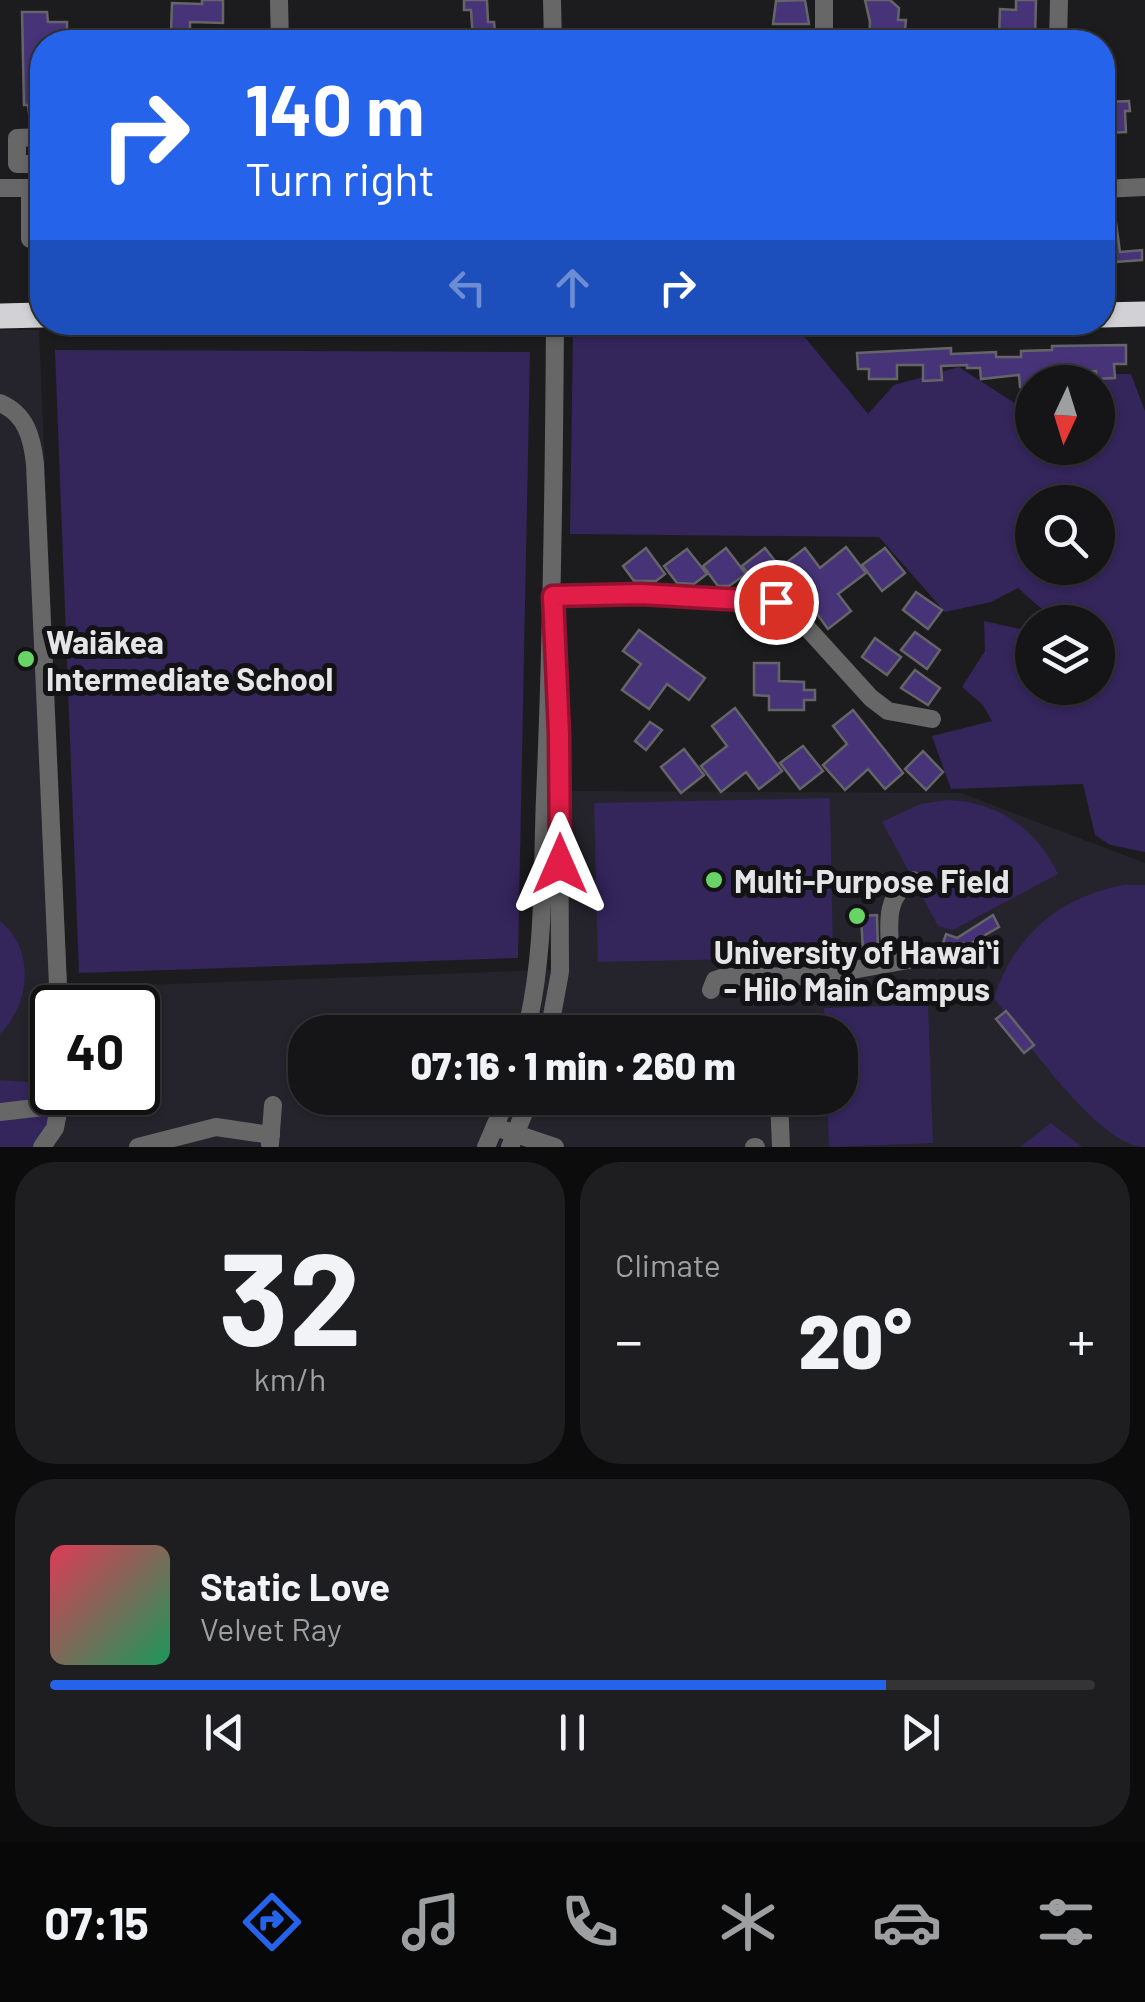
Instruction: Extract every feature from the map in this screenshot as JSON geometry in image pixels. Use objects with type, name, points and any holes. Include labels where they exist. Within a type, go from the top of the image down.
[{"type":"highway","points":[[1115,315],[1145,314]]},
{"type":"highway","points":[[0,316],[30,316]]},
{"type":"street","points":[[280,0],[280,30]]},
{"type":"street","points":[[552,0],[552,30]]},
{"type":"street","points":[[824,0],[824,30]]},
{"type":"street","points":[[1058,30],[1059,0]]},
{"type":"street","points":[[30,138],[17,138],[17,164],[30,164]]},
{"type":"street","points":[[0,188],[30,188]]},
{"type":"street","points":[[1115,189],[1145,188]]},
{"type":"street","points":[[529,1015],[538,970],[553,596],[555,335]]},
{"type":"street","points":[[0,403],[22,418],[32,439],[35,464],[58,985]]},
{"type":"street","points":[[553,596],[641,594],[776,602],[800,620],[888,712],[932,719]]},
{"type":"street","points":[[552,1015],[560,972],[559,734],[553,596]]},
{"type":"street","points":[[891,963],[891,903],[899,890],[913,880]]},
{"type":"street","points":[[711,990],[715,980],[724,977],[819,976],[925,956]]},
{"type":"street","points":[[138,1147],[216,1127],[270,1141],[273,1105]]},
{"type":"street","points":[[0,1112],[30,1106]]},
{"type":"street","points":[[42,1147],[55,1128],[58,1115]]},
{"type":"street","points":[[486,1147],[500,1115]]},
{"type":"street","points":[[513,1141],[523,1115]]},
{"type":"street","points":[[779,1115],[780,1147]]},
{"type":"street","points":[[495,1127],[513,1141],[555,1147]]},
{"type":"shaded area","name":"University of Hawaiʻi - Hilo Main Campus","points":[[0,330],[30,330],[30,335],[39,335],[67,985],[30,985],[30,1115],[160,1115],[160,985],[146,985],[568,969],[566,791],[961,793],[1145,863],[1145,1147],[0,1147]]},
{"type":"shaded area","points":[[573,335],[803,335],[868,414],[894,385],[959,367],[1015,403],[1015,465],[1115,465],[1115,374],[1131,374],[1145,411],[1145,852],[1110,845],[1095,835],[1083,784],[951,789],[932,736],[992,721],[983,705],[962,687],[985,651],[984,621],[1015,628],[1015,705],[1115,705],[1115,605],[1037,605],[1018,588],[991,602],[945,612],[879,537],[570,534]]},
{"type":"shaded area","points":[[55,350],[530,352],[518,958],[79,973]]},
{"type":"shaded area","name":"Multi-Purpose Field","points":[[830,798],[833,957],[598,962],[594,803]]},
{"type":"shaded area","points":[[948,800],[983,806],[1014,820],[1039,843],[1058,874],[953,930],[938,926],[882,822],[920,804]]},
{"type":"shaded area","points":[[1123,885],[1145,885],[1145,1147],[1126,1142],[1084,1110],[994,998],[1014,956],[1042,923],[1079,899]]},
{"type":"shaded area","points":[[0,921],[19,947],[25,977],[18,1008],[0,1034]]},
{"type":"shaded area","points":[[928,1005],[933,1143],[829,1147],[828,1115],[858,1115],[858,1015],[824,1015],[824,1008]]},
{"type":"shaded area","points":[[0,1080],[30,1082],[30,1101],[0,1107]]},
{"type":"shaded area","points":[[0,1114],[52,1115],[38,1147],[0,1147]]},
{"type":"shaded area","points":[[1051,1123],[1082,1147],[1020,1147]]},
{"type":"building","points":[[202,0],[223,0],[223,23],[190,22],[190,30],[171,30],[172,3],[202,4]]},
{"type":"building","points":[[464,0],[487,0],[488,22],[494,22],[495,30],[472,30],[471,10],[464,10]]},
{"type":"building","points":[[805,0],[809,24],[773,24],[776,1]]},
{"type":"building","points":[[865,0],[890,0],[899,8],[898,20],[906,20],[905,30],[870,30]]},
{"type":"building","points":[[1016,0],[1036,0],[1035,30],[999,30],[1000,9],[1016,10]]},
{"type":"building","points":[[22,12],[47,12],[48,22],[67,22],[67,30],[30,30],[30,113],[28,105],[24,105]]},
{"type":"building","points":[[1129,101],[1130,111],[1125,111],[1126,132],[1115,133],[1115,102]]},
{"type":"building","points":[[1115,223],[1120,252],[1142,250],[1142,260],[1115,262]]},
{"type":"building","points":[[1126,345],[1126,364],[1015,365],[1015,375],[981,379],[980,368],[941,366],[942,380],[923,381],[923,365],[897,365],[897,379],[869,379],[869,369],[858,369],[857,353],[951,348],[951,354],[996,352],[996,357],[1021,357],[1021,351],[1052,350],[1052,346]]},
{"type":"building","points":[[846,547],[866,573],[838,594],[851,611],[828,629],[782,566],[805,548],[820,568]]},
{"type":"building","points":[[646,548],[665,574],[656,581],[634,581],[623,566]]},
{"type":"building","points":[[726,548],[746,574],[729,586],[718,586],[703,566]]},
{"type":"building","points":[[765,548],[785,574],[765,589],[742,566]]},
{"type":"building","points":[[885,548],[905,573],[882,591],[862,565]]},
{"type":"building","points":[[687,549],[707,574],[694,584],[677,583],[664,566]]},
{"type":"building","points":[[916,592],[942,610],[928,629],[903,610]]},
{"type":"building","points":[[639,630],[705,678],[689,700],[667,684],[649,709],[622,690],[641,664],[623,651]]},
{"type":"building","points":[[915,632],[940,650],[927,669],[901,650]]},
{"type":"building","points":[[875,638],[901,657],[887,675],[862,657]]},
{"type":"building","points":[[754,663],[779,663],[779,681],[804,682],[804,690],[815,690],[815,700],[804,700],[804,710],[769,710],[769,696],[754,695]]},
{"type":"building","points":[[915,670],[940,688],[928,705],[901,688]]},
{"type":"building","points":[[735,708],[782,771],[759,789],[746,772],[721,792],[701,766],[727,746],[712,726]]},
{"type":"building","points":[[853,710],[903,773],[885,789],[868,769],[845,790],[823,765],[847,744],[833,726]]},
{"type":"building","points":[[650,722],[662,730],[646,750],[635,741]]},
{"type":"building","points":[[803,746],[823,771],[800,789],[780,763]]},
{"type":"building","points":[[684,749],[704,775],[681,793],[661,767]]},
{"type":"building","points":[[923,751],[943,772],[926,790],[905,769]]},
{"type":"building","points":[[877,915],[878,950],[863,951],[861,916]]},
{"type":"building","points":[[993,915],[999,927],[966,946],[956,944],[954,950],[942,946],[946,934],[957,938]]},
{"type":"building","points":[[1006,1011],[1034,1045],[1024,1053],[996,1019]]},
{"type":"place","name":"Waiākea Intermediate School","points":[[26,659]]},
{"type":"place","name":"Multi-Purpose Field","points":[[714,880]]},
{"type":"place","name":"University of Hawaiʻi - Hilo Main Campus","points":[[857,916]]},
{"type":"route","points":[[560,864],[553,596],[641,594],[776,602]]}]
